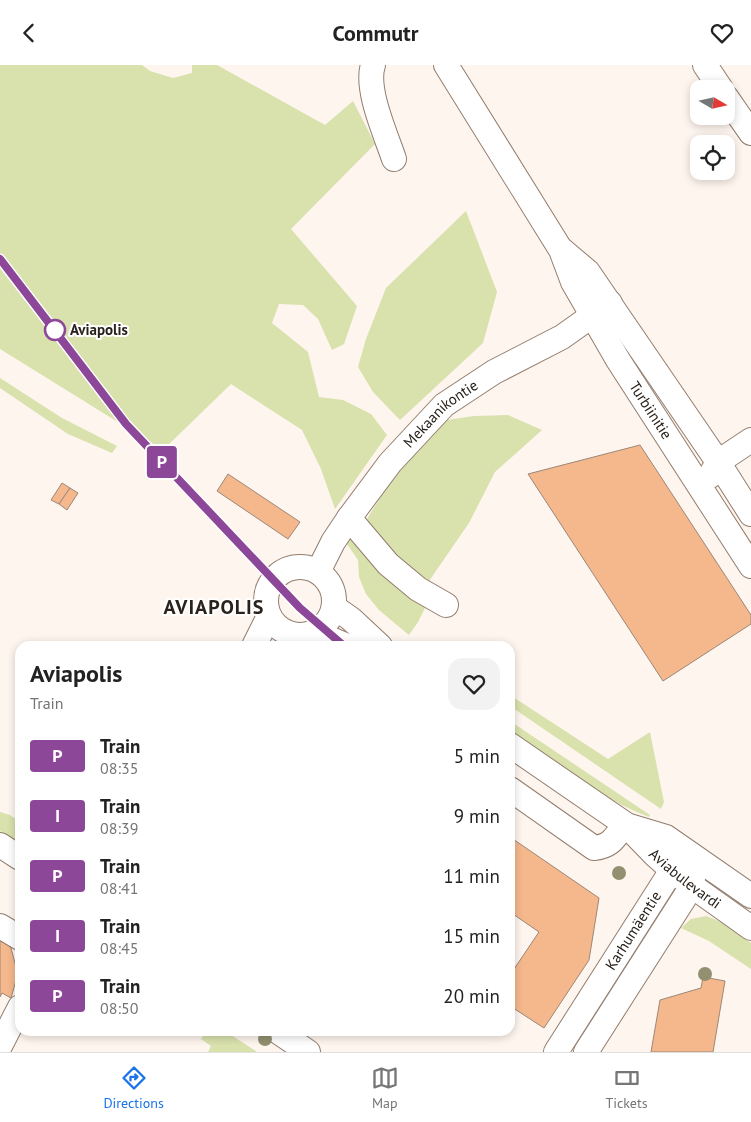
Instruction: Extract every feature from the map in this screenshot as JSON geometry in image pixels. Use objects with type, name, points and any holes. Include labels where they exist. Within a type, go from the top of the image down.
[{"type":"street","name":"Turbiinitie","points":[[446,65],[561,250],[573,282],[601,310],[718,462],[742,480],[751,514]]},
{"type":"street","points":[[705,65],[715,80]]},
{"type":"street","points":[[366,67],[394,159]]},
{"type":"street","points":[[735,110],[751,133]]},
{"type":"street","name":"Turbiinitie","points":[[601,310],[618,360],[751,566]]},
{"type":"street","name":"Mekaanikontie","points":[[318,573],[333,541],[390,463],[444,405],[494,372],[562,337],[601,310]]},
{"type":"street","points":[[702,491],[718,462],[751,440]]},
{"type":"street","points":[[702,491],[742,480]]},
{"type":"street","points":[[349,518],[388,564],[418,589],[446,605]]},
{"type":"street","points":[[301,567],[324,577],[332,591],[334,607],[324,626],[315,632],[283,640],[280,629],[269,616],[266,603],[267,591],[274,579],[283,571],[301,567]]},
{"type":"street","points":[[334,607],[374,641]]},
{"type":"street","points":[[256,641],[269,616]]},
{"type":"street","points":[[315,632],[336,641]]},
{"type":"street","name":"Aviabulevardi","points":[[515,748],[625,824],[672,870],[751,928]]},
{"type":"street","points":[[515,793],[594,848],[612,843],[625,824]]},
{"type":"street","name":"Aviabulevardi","points":[[625,824],[666,837],[751,895]]},
{"type":"street","points":[[0,845],[15,855]]},
{"type":"street","name":"Karhumäentie","points":[[556,1052],[672,870],[695,857]]},
{"type":"street","name":"Karhumäentie","points":[[586,1052],[692,886],[695,857]]},
{"type":"street","points":[[0,926],[15,935]]},
{"type":"street","points":[[0,1046],[15,1017]]},
{"type":"street","points":[[284,1036],[308,1052]]},
{"type":"green space","points":[[0,65],[142,65],[150,71],[173,78],[192,73],[192,65],[217,65],[325,125],[353,101],[375,144],[291,229],[357,306],[344,344],[332,350],[318,319],[303,305],[279,304],[272,323],[308,352],[319,397],[343,400],[371,414],[387,435],[335,509],[321,469],[302,430],[231,384],[163,450],[0,349]]},
{"type":"green space","points":[[466,211],[497,292],[483,343],[400,420],[373,392],[358,367],[366,339],[386,288]]},
{"type":"green space","points":[[0,378],[62,418],[117,446],[112,453],[68,434],[0,388]]},
{"type":"green space","points":[[508,415],[542,430],[495,472],[469,523],[429,581],[399,560],[365,522],[400,466],[447,420],[474,416]]},
{"type":"green space","points":[[349,538],[358,539],[426,606],[409,635],[379,610],[366,594],[359,577],[358,560],[347,544]]},
{"type":"green space","points":[[515,698],[608,759],[650,732],[664,802],[661,809],[515,709]]},
{"type":"green space","points":[[515,724],[650,815],[649,817],[595,790],[515,736]]},
{"type":"green space","points":[[0,812],[15,818],[15,842],[0,831]]},
{"type":"green space","points":[[706,916],[724,924],[751,943],[751,969],[709,941],[681,928],[691,919]]},
{"type":"green space","points":[[203,1036],[233,1036],[257,1052],[208,1052],[211,1046],[201,1039]]},
{"type":"building","points":[[640,445],[751,615],[751,624],[663,681],[528,474]]},
{"type":"building","points":[[228,474],[300,522],[288,539],[217,491]]},
{"type":"building","points":[[62,483],[70,488],[59,504],[51,500]]},
{"type":"building","points":[[70,488],[78,493],[67,510],[59,504]]},
{"type":"building","points":[[515,840],[599,898],[589,960],[544,1028],[515,1009],[515,968],[539,932],[515,915]]},
{"type":"building","points":[[0,937],[11,948],[15,963],[15,984],[11,998],[2,993],[0,997]]},
{"type":"building","points":[[703,977],[725,981],[713,1052],[651,1052],[660,1000],[701,988]]},
{"type":"train","name":"P","points":[[0,259],[126,424],[300,608],[338,641]]},
{"type":"place","name":"Aviapolis","points":[[55,330]]},
{"type":"district","name":"AVIAPOLIS","points":[[214,607]]}]
